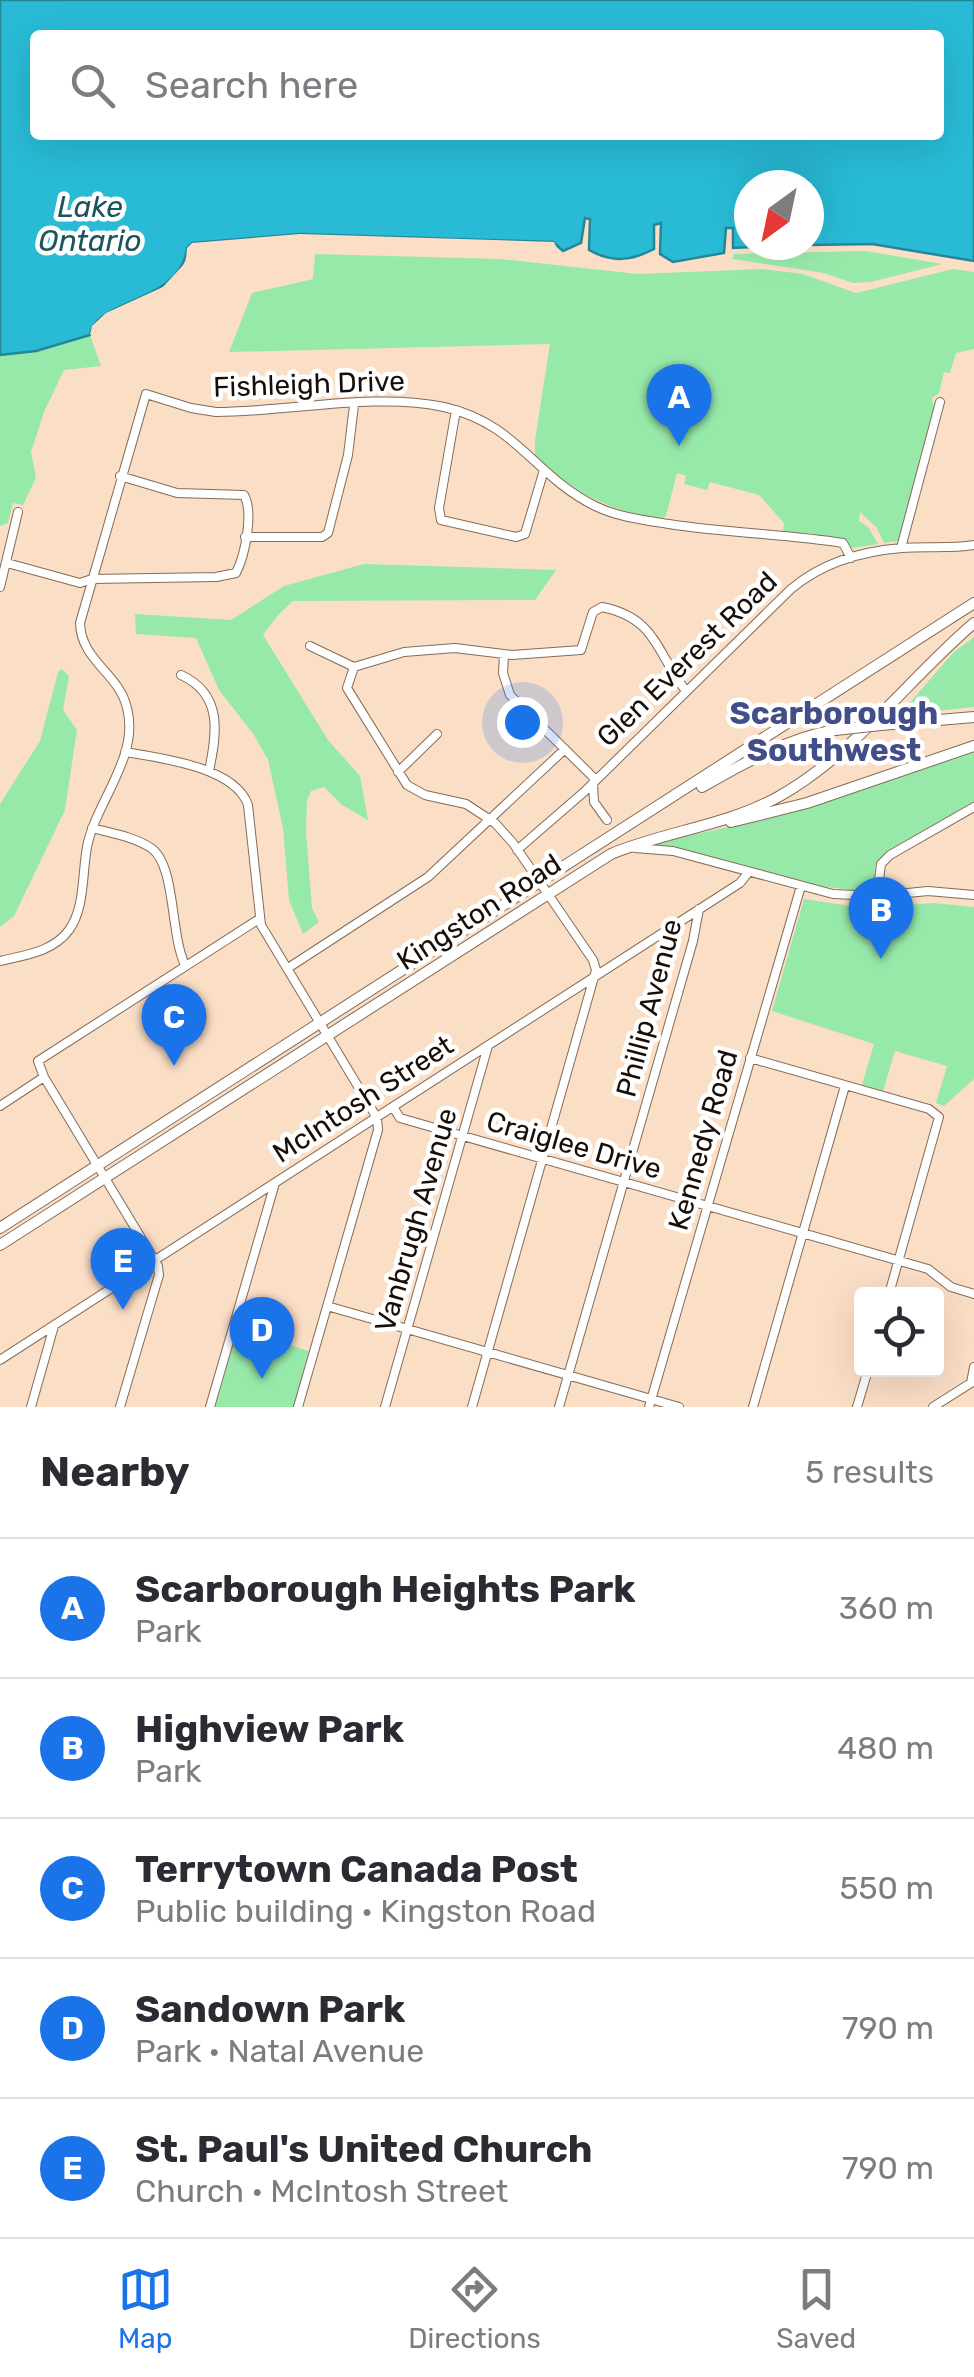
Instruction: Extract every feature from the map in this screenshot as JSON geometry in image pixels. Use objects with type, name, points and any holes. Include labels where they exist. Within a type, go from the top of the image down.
[{"type":"main road","name":"Kingston Road","points":[[0,1228],[974,603]]},
{"type":"main road","name":"Kingston Road","points":[[0,1246],[547,893],[621,850],[654,837],[710,824],[775,798],[831,761],[974,622]]},
{"type":"main road","points":[[656,809],[756,756],[809,736],[835,730],[974,718]]},
{"type":"main road","points":[[710,824],[784,810],[974,746]]},
{"type":"street","name":"Fishleigh Drive","points":[[120,476],[146,394],[216,412],[410,403],[456,410],[496,426],[577,496],[622,516],[700,529],[842,543],[851,558]]},
{"type":"street","points":[[901,548],[940,402]]},
{"type":"street","points":[[245,537],[312,538],[328,534],[348,455],[354,405]]},
{"type":"street","points":[[456,410],[440,520],[516,537],[525,534],[544,470]]},
{"type":"street","points":[[0,961],[42,951],[70,930],[78,909],[92,828],[125,752],[130,720],[125,700],[112,678],[90,656],[80,632],[82,612],[92,579],[120,476],[178,493],[244,496],[249,506],[236,573],[92,579],[80,583],[7,563]]},
{"type":"street","points":[[0,587],[18,512]]},
{"type":"street","points":[[3,531],[14,531]]},
{"type":"street","name":"Glen Everest Road","points":[[517,850],[801,581],[851,558],[901,548],[974,544]]},
{"type":"street","points":[[472,1407],[596,974],[593,960],[517,850],[489,818],[466,804],[410,788],[346,684],[354,668],[388,655],[432,648],[504,655],[580,650],[593,612],[602,607],[625,613],[642,624],[686,691]]},
{"type":"street","points":[[310,646],[354,668]]},
{"type":"street","points":[[504,655],[503,673],[510,696],[595,779],[594,802],[607,820]]},
{"type":"street","points":[[180,675],[196,683],[212,706],[216,736],[209,771]]},
{"type":"street","points":[[398,772],[437,734]]},
{"type":"street","points":[[288,968],[428,877],[565,749]]},
{"type":"street","points":[[125,752],[209,771],[227,778],[246,798],[259,919],[376,1118],[378,1130],[298,1407]]},
{"type":"street","points":[[877,896],[881,864],[890,855],[974,807]]},
{"type":"street","points":[[92,828],[147,845],[161,858],[168,876],[176,943],[185,965]]},
{"type":"street","points":[[621,850],[658,849],[688,855],[849,896],[928,891],[974,896]]},
{"type":"street","name":"McIntosh Street","points":[[0,1360],[740,883],[748,873]]},
{"type":"street","name":"Kennedy Road","points":[[650,1403],[800,886]]},
{"type":"street","name":"Phillip Avenue","points":[[558,1407],[694,941],[699,909]]},
{"type":"street","points":[[120,1407],[159,1274],[155,1260],[38,1061],[259,919]]},
{"type":"street","name":"Vanbrugh Avenue","points":[[385,1407],[488,1046]]},
{"type":"street","points":[[750,1058],[930,1109],[939,1117],[892,1287]]},
{"type":"street","points":[[0,1106],[44,1077]]},
{"type":"street","points":[[753,1407],[845,1086]]},
{"type":"street","name":"Craiglee Drive","points":[[393,1108],[400,1118],[463,1137],[928,1269],[951,1287],[974,1294]]},
{"type":"street","points":[[210,1407],[275,1182]]},
{"type":"street","points":[[328,1306],[568,1375],[650,1403],[679,1407]]},
{"type":"street","points":[[30,1407],[54,1326]]},
{"type":"street","points":[[933,1407],[973,1382],[974,1367]]},
{"type":"street","points":[[857,1407],[866,1377]]},
{"type":"green space","points":[[866,251],[942,264],[853,283],[824,273],[739,260],[824,260],[824,252]]},
{"type":"green space","points":[[315,254],[500,259],[638,274],[762,269],[803,274],[856,293],[953,269],[974,272],[974,349],[956,353],[950,373],[944,372],[939,393],[932,398],[935,414],[899,541],[884,543],[877,528],[860,512],[859,521],[868,527],[878,544],[852,548],[842,539],[783,534],[784,523],[759,495],[710,482],[707,490],[684,484],[686,476],[677,473],[666,516],[661,519],[609,505],[563,481],[535,457],[550,344],[229,352],[252,293],[313,279]]},
{"type":"green space","points":[[90,335],[101,366],[64,370],[31,452],[36,478],[23,505],[13,503],[8,523],[0,526],[0,355],[36,351]]},
{"type":"green space","points":[[364,564],[556,570],[535,600],[293,601],[263,635],[328,740],[360,776],[368,820],[342,805],[324,787],[311,791],[306,832],[312,908],[319,922],[303,934],[289,900],[283,828],[268,760],[219,690],[196,638],[136,634],[135,614],[231,620],[284,586]]},
{"type":"green space","points":[[974,637],[974,707],[899,715],[953,653]]},
{"type":"green space","points":[[62,669],[69,676],[63,710],[77,730],[65,810],[14,916],[0,927],[0,804],[40,741]]},
{"type":"green space","points":[[974,750],[974,803],[885,852],[875,866],[874,886],[869,892],[819,886],[655,846],[787,814]]},
{"type":"green space","points":[[804,899],[864,908],[934,903],[974,907],[974,1079],[944,1106],[936,1103],[947,1066],[895,1051],[883,1091],[862,1085],[874,1044],[772,1011]]},
{"type":"green space","points":[[238,1329],[309,1351],[293,1407],[215,1407]]},
{"type":"water","name":"Lake Ontario","points":[[0,0],[974,0],[974,261],[872,244],[824,245],[824,170],[734,170],[734,248],[733,228],[726,228],[724,253],[673,262],[660,254],[661,223],[654,225],[654,249],[614,259],[589,250],[590,219],[585,218],[581,243],[563,251],[553,242],[300,234],[192,243],[170,280],[107,313],[90,335],[36,351],[0,355]]},
{"type":"pier","points":[[300,234],[554,242],[560,255],[551,247],[364,240],[301,239],[194,248],[190,264],[166,291],[111,313],[90,335],[92,326],[106,313],[163,287],[186,262],[187,248],[192,243]]},
{"type":"place","name":"Scarborough Heights Park","points":[[679,446]]},
{"type":"place","name":"Highview Park","points":[[881,959]]},
{"type":"place","name":"Terrytown Canada Post","points":[[174,1066]]},
{"type":"place","name":"St. Paul's United Church","points":[[123,1310]]},
{"type":"place","name":"Sandown Park","points":[[262,1379]]},
{"type":"district","name":"Scarborough Southwest","points":[[834,732]]}]
